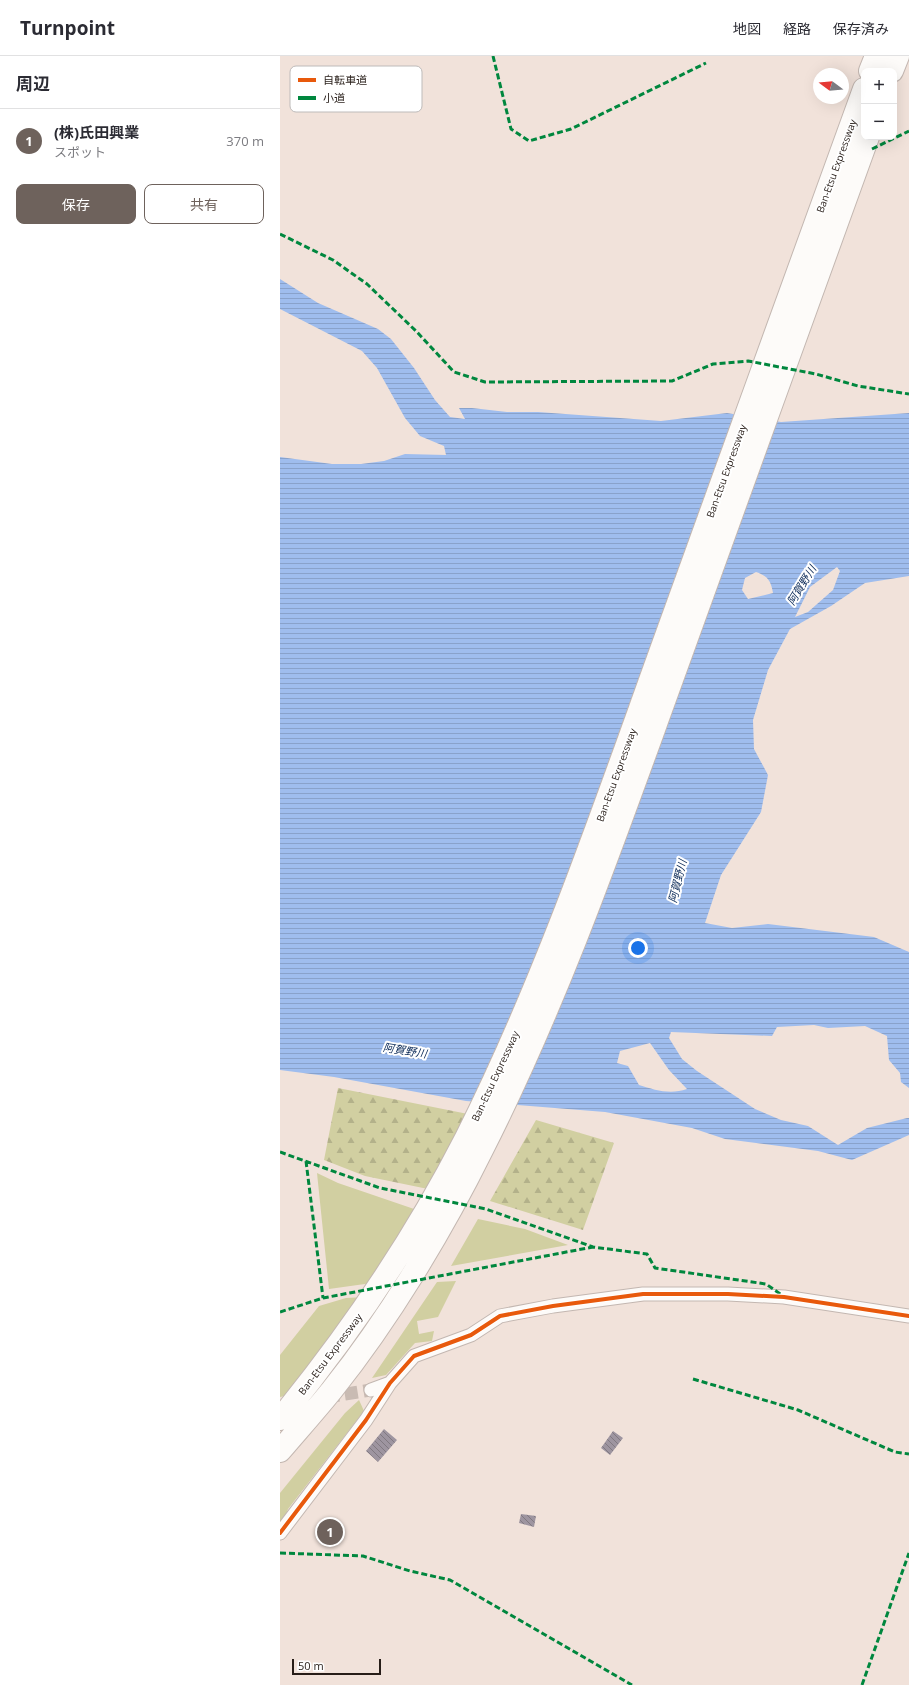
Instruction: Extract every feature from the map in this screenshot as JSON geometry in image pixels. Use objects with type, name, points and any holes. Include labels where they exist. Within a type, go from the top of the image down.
[{"type":"highway","points":[[871,68],[876,56]]},
{"type":"highway","points":[[893,68],[898,56]]},
{"type":"highway","name":"Ban-Etsu Expressway","points":[[280,1419],[315,1376],[364,1309],[432,1201],[465,1140],[496,1076],[533,991],[600,819],[861,97]]},
{"type":"highway","name":"Ban-Etsu Expressway","points":[[280,1451],[333,1388],[382,1320],[447,1215],[481,1153],[515,1083],[551,1001],[616,833],[867,140]]},
{"type":"highway","points":[[280,1465],[350,1380],[382,1320]]},
{"type":"street","points":[[280,1533],[366,1420],[390,1382],[414,1356],[471,1336],[500,1316],[553,1306],[644,1294],[728,1294],[784,1297],[909,1316]]},
{"type":"street","points":[[371,1390],[390,1382]]},
{"type":"green space","points":[[338,1088],[468,1114],[428,1189],[365,1176],[324,1160]]},
{"type":"green space","points":[[536,1120],[614,1143],[583,1230],[490,1201]]},
{"type":"green space","points":[[317,1173],[338,1183],[417,1210],[372,1283],[329,1289]]},
{"type":"green space","points":[[478,1219],[525,1229],[568,1245],[451,1266]]},
{"type":"green space","points":[[456,1281],[438,1317],[417,1321],[419,1334],[434,1331],[432,1341],[415,1343],[386,1375],[372,1378],[437,1282]]},
{"type":"green space","points":[[366,1297],[285,1396],[280,1397],[280,1355],[319,1306],[346,1298]]},
{"type":"green space","points":[[359,1400],[364,1411],[288,1509],[284,1521],[280,1525],[280,1493],[345,1413]]},
{"type":"water","name":"阿賀野川","points":[[280,279],[318,303],[378,329],[391,339],[414,368],[435,400],[450,417],[465,419],[459,408],[661,421],[727,413],[781,422],[909,413],[909,576],[865,583],[831,606],[790,629],[768,670],[753,720],[754,749],[768,775],[761,812],[721,875],[705,923],[732,928],[768,924],[874,937],[909,952],[909,1088],[901,1082],[900,1073],[889,1060],[887,1036],[865,1026],[828,1028],[814,1025],[777,1027],[772,1036],[671,1032],[669,1038],[682,1059],[697,1071],[755,1109],[781,1120],[808,1126],[838,1145],[867,1128],[907,1118],[909,1118],[909,1135],[852,1160],[818,1151],[725,1139],[692,1128],[605,1112],[466,1101],[334,1077],[280,1070],[280,457],[332,464],[361,464],[384,461],[405,454],[446,455],[444,446],[420,436],[405,418],[377,368],[362,351],[280,309]],"holes":[[[837,567],[840,571],[833,590],[808,612],[795,617],[810,587]],[[756,572],[763,575],[768,580],[773,593],[748,599],[742,590],[745,578]],[[650,1043],[669,1070],[687,1089],[669,1092],[639,1085],[628,1066],[617,1063],[620,1051]]]},
{"type":"building","points":[[384,1429],[397,1440],[378,1462],[366,1451]]},
{"type":"building","points":[[613,1431],[623,1438],[610,1455],[601,1448]]},
{"type":"building","points":[[521,1514],[536,1516],[534,1527],[519,1523]]},
{"type":"building","points":[[324,1518],[336,1523],[335,1526],[343,1530],[336,1546],[323,1540],[324,1537],[318,1535]]},
{"type":"tunnel","points":[[326,1397],[371,1390]]},
{"type":"marked path","points":[[493,56],[511,129],[529,141],[571,129],[706,63]]},
{"type":"marked path","points":[[872,149],[909,131]]},
{"type":"marked path","points":[[280,234],[333,260],[367,284],[417,332],[454,372],[485,382],[672,381],[713,364],[748,361],[816,374],[858,386],[909,394]]},
{"type":"marked path","points":[[280,1152],[380,1188],[486,1209],[593,1247],[647,1254],[655,1268],[766,1284],[783,1296]]},
{"type":"marked path","points":[[306,1161],[323,1298]]},
{"type":"marked path","points":[[280,1312],[323,1298],[593,1247]]},
{"type":"marked path","points":[[693,1379],[798,1410],[895,1452],[909,1454]]},
{"type":"marked path","points":[[280,1553],[363,1556],[410,1571],[450,1580],[632,1685]]},
{"type":"marked path","points":[[862,1685],[909,1553]]},
{"type":"cycle path","points":[[280,1533],[366,1420],[390,1383],[414,1356],[471,1335],[500,1316],[553,1306],[643,1294],[728,1294],[784,1297],[909,1316]]},
{"type":"place","name":"(株)氏田興業","points":[[330,1532]]}]
